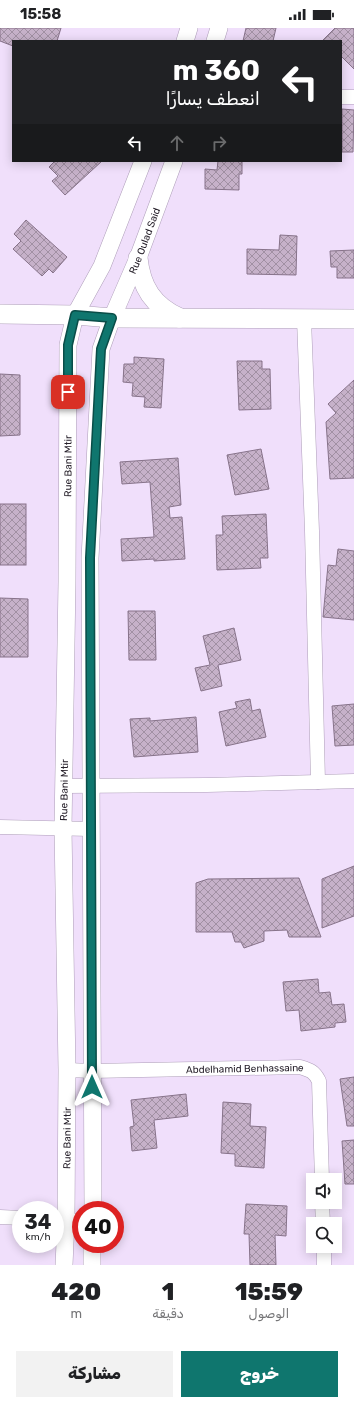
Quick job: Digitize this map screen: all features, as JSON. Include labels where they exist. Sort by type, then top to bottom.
[{"type":"main road","points":[[138,258],[140,271],[150,295],[158,305],[168,313],[180,318]]},
{"type":"main road","points":[[0,314],[75,315],[112,318],[354,319]]},
{"type":"street","points":[[185,40],[189,28]]},
{"type":"street","points":[[215,40],[219,28]]},
{"type":"street","points":[[342,98],[354,98]]},
{"type":"street","points":[[75,315],[102,266],[143,162]]},
{"type":"street","name":"Rue Oulad Said","points":[[112,318],[138,258],[174,162]]},
{"type":"street","name":"Rue Bani Mtir","points":[[64,1265],[67,1221],[67,1070],[63,828],[67,582],[68,345],[75,315]]},
{"type":"street","points":[[93,1201],[90,558],[101,349],[112,318]]},
{"type":"street","points":[[304,318],[312,531],[318,782]]},
{"type":"street","points":[[64,786],[354,781]]},
{"type":"street","points":[[0,827],[91,829]]},
{"type":"street","name":"Abdelhamid Benhassaine","points":[[67,1070],[92,1071],[300,1067],[311,1070],[315,1073],[319,1081],[322,1173]]},
{"type":"street","points":[[0,1217],[12,1218]]},
{"type":"street","points":[[92,1253],[92,1265]]},
{"type":"street","points":[[324,1253],[324,1265]]},
{"type":"building","points":[[0,28],[61,28],[57,40],[12,40],[12,46],[0,41]]},
{"type":"building","points":[[246,28],[276,28],[273,40],[243,40]]},
{"type":"building","points":[[335,28],[354,28],[354,69],[342,57],[342,40],[323,40]]},
{"type":"building","points":[[342,109],[354,110],[353,152],[342,152]]},
{"type":"building","points":[[54,162],[101,162],[65,195],[52,181],[58,176],[49,167]]},
{"type":"building","points":[[218,162],[242,162],[242,174],[239,174],[239,190],[205,189],[205,169],[217,170]]},
{"type":"building","points":[[26,220],[67,257],[53,273],[49,269],[42,276],[13,249],[21,241],[14,234]]},
{"type":"building","points":[[280,235],[297,236],[296,275],[247,274],[247,249],[279,250]]},
{"type":"building","points":[[354,250],[354,278],[337,278],[337,267],[331,267],[330,251]]},
{"type":"building","points":[[134,357],[164,359],[161,408],[144,407],[145,397],[132,396],[133,383],[123,382],[124,364],[134,364]]},
{"type":"building","points":[[237,361],[262,361],[262,369],[270,369],[271,409],[239,410]]},
{"type":"building","points":[[0,374],[20,375],[20,435],[0,436]]},
{"type":"building","points":[[354,380],[354,478],[330,479],[326,422],[336,413],[328,404]]},
{"type":"building","points":[[261,449],[269,489],[235,495],[227,455]]},
{"type":"building","points":[[178,458],[181,505],[169,507],[170,518],[182,517],[185,559],[122,561],[121,539],[154,537],[150,482],[122,484],[120,462]]},
{"type":"building","points":[[0,504],[26,504],[26,565],[0,565]]},
{"type":"building","points":[[266,514],[268,558],[260,558],[261,568],[217,570],[216,535],[223,535],[222,516]]},
{"type":"building","points":[[338,549],[354,551],[354,620],[323,617],[328,565],[336,566]]},
{"type":"building","points":[[0,598],[28,599],[28,657],[0,657]]},
{"type":"building","points":[[128,611],[155,611],[156,660],[129,660]]},
{"type":"building","points":[[234,628],[241,660],[218,665],[222,686],[201,691],[195,668],[210,665],[203,636]]},
{"type":"building","points":[[250,699],[252,711],[260,709],[266,737],[226,746],[219,712],[237,708],[235,702]]},
{"type":"building","points":[[354,704],[354,745],[335,746],[332,706]]},
{"type":"building","points":[[196,717],[198,752],[134,757],[130,719],[150,718],[150,721]]},
{"type":"building","points":[[354,866],[354,916],[322,928],[322,879]]},
{"type":"building","points":[[299,878],[321,937],[289,937],[287,930],[264,931],[264,941],[244,948],[241,942],[235,942],[232,932],[196,932],[196,883],[208,879]]},
{"type":"building","points":[[318,979],[319,993],[330,992],[332,1005],[344,1004],[346,1022],[335,1023],[335,1027],[301,1031],[299,1010],[286,1011],[283,982]]},
{"type":"building","points":[[354,1077],[354,1126],[347,1126],[340,1079]]},
{"type":"building","points":[[186,1094],[188,1116],[154,1120],[157,1148],[132,1151],[130,1127],[134,1126],[131,1100]]},
{"type":"building","points":[[223,1102],[251,1104],[250,1126],[266,1127],[264,1168],[235,1166],[235,1154],[221,1153]]},
{"type":"building","points":[[354,1140],[354,1184],[345,1184],[342,1141]]},
{"type":"building","points":[[246,1204],[287,1206],[286,1236],[275,1235],[276,1265],[250,1265],[249,1234],[244,1234]]},
{"type":"route","points":[[68,392],[68,345],[75,315],[112,318],[101,349],[90,558],[92,1087]]}]
